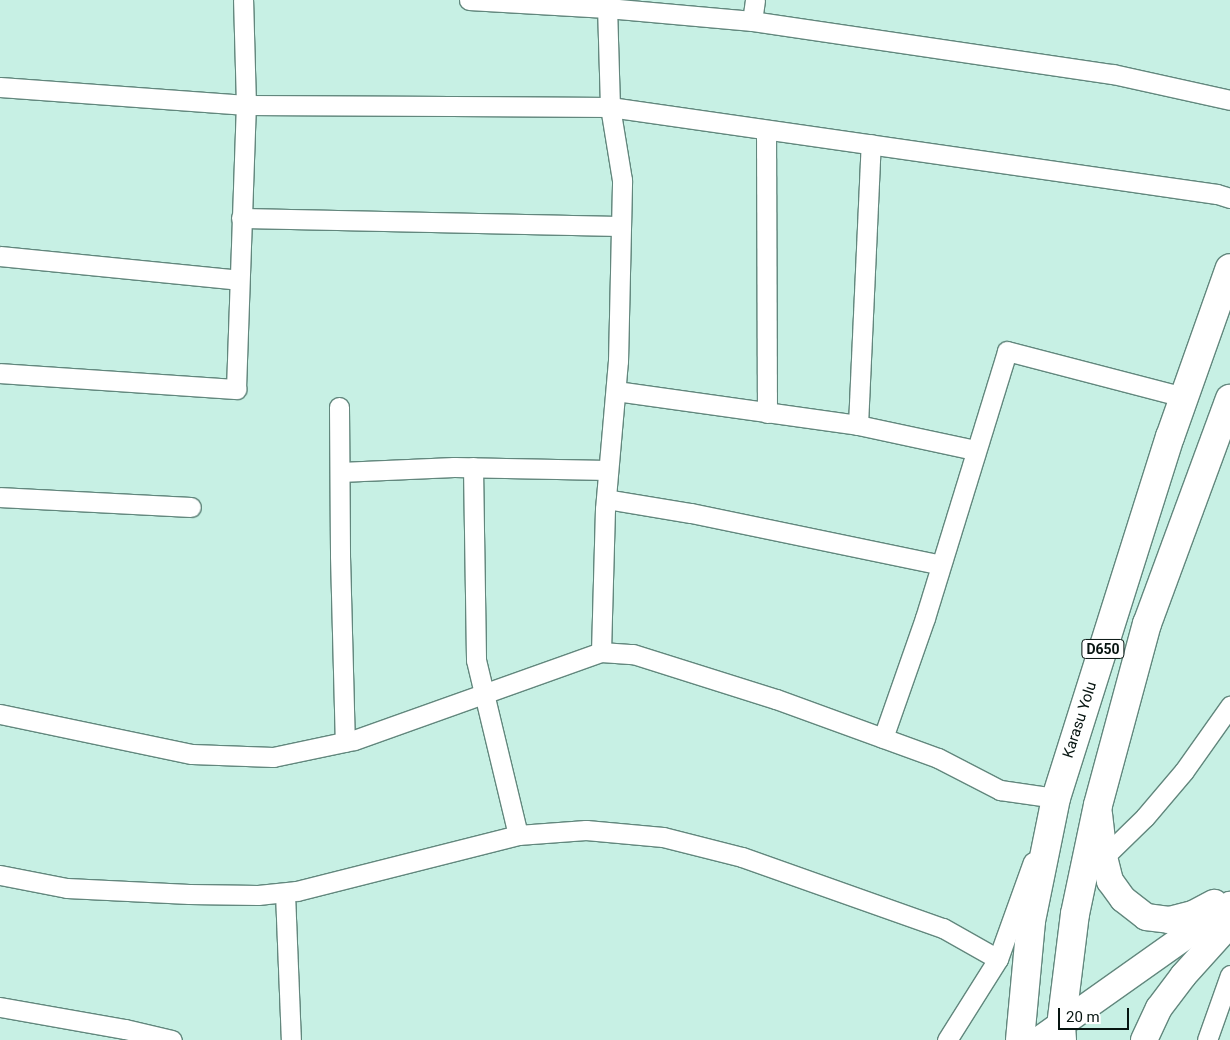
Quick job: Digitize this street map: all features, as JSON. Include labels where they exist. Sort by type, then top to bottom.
[{"type":"highway","name":"Karasu Yolu","points":[[1020,1040],[1031,921],[1056,798],[1184,397],[1230,268]]},
{"type":"highway","name":"D650","points":[[1054,1035],[1075,914],[1098,805],[1147,624],[1230,400]]},
{"type":"main road","points":[[1098,805],[1104,857],[1110,881],[1123,899],[1146,917],[1169,920],[1193,914],[1230,895]]},
{"type":"main road","points":[[1054,1035],[1230,905]]},
{"type":"main road","points":[[1144,1040],[1158,1008],[1183,976],[1230,924]]},
{"type":"street","points":[[0,373],[236,389],[246,105],[243,0]]},
{"type":"street","points":[[469,0],[607,8],[752,21],[1113,74],[1230,100]]},
{"type":"street","points":[[752,21],[755,0]]},
{"type":"street","points":[[601,652],[606,499],[616,391],[622,180],[610,107],[607,8]]},
{"type":"street","points":[[0,87],[246,105],[610,107],[1217,194],[1230,198]]},
{"type":"street","points":[[766,130],[767,413]]},
{"type":"street","points":[[858,425],[872,144]]},
{"type":"street","points":[[241,218],[621,226]]},
{"type":"street","points":[[0,256],[239,280]]},
{"type":"street","points":[[883,738],[941,565],[1007,351],[1184,397]]},
{"type":"street","points":[[616,391],[858,425],[975,450]]},
{"type":"street","points":[[339,407],[340,556],[345,742]]},
{"type":"street","points":[[340,472],[473,467],[608,470]]},
{"type":"street","points":[[473,467],[476,660],[518,835]]},
{"type":"street","points":[[0,497],[191,507]]},
{"type":"street","points":[[606,499],[691,514],[941,565]]},
{"type":"street","points":[[0,714],[192,754],[273,757],[345,742],[601,652],[633,654],[776,699],[938,758],[1000,790],[1056,798],[998,959],[947,1040]]},
{"type":"street","points":[[1104,857],[1145,817],[1230,706]]},
{"type":"street","points":[[0,874],[67,888],[189,894],[258,895],[285,893],[518,835],[586,830],[653,836],[742,857],[943,928],[998,959]]},
{"type":"street","points":[[285,893],[291,1040]]},
{"type":"street","points":[[1207,1040],[1230,975]]},
{"type":"street","points":[[0,1007],[125,1029],[172,1040]]}]
